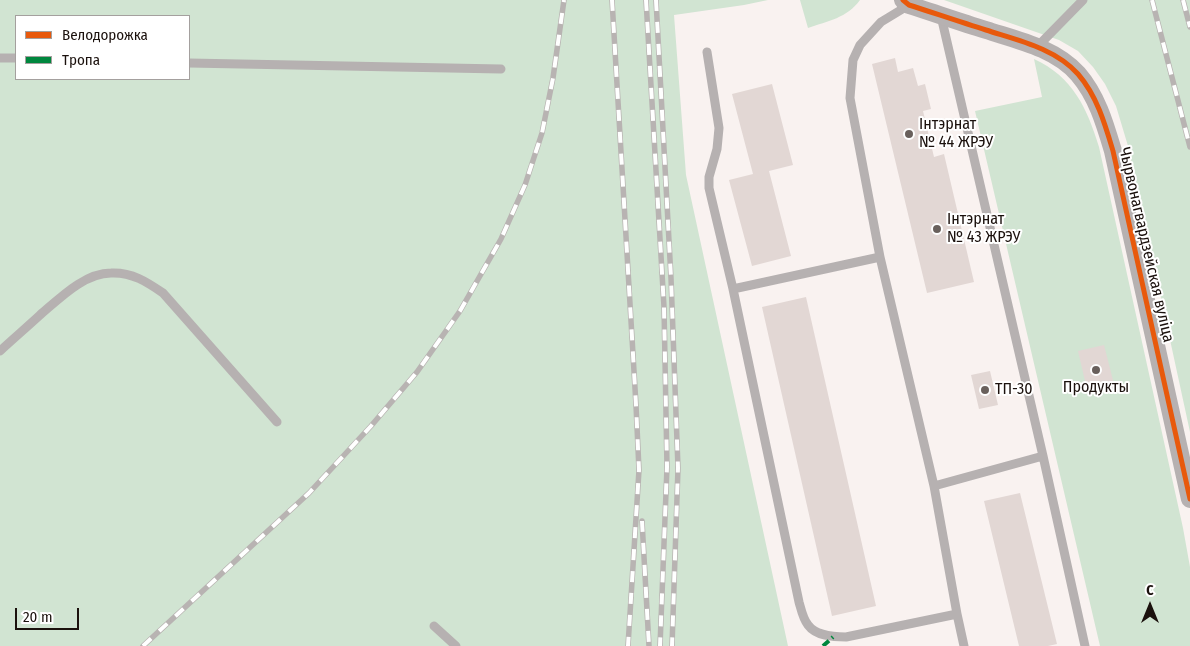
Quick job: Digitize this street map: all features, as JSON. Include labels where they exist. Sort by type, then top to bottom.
[{"type":"street","name":"Чырвонагвардзейская вуліца","points":[[906,2],[941,16],[1037,47],[1063,61],[1077,74],[1089,90],[1098,106],[1113,151],[1190,499]]},
{"type":"lane","points":[[1037,47],[1083,0]]},
{"type":"lane","points":[[906,2],[881,22],[860,45],[853,60],[850,98],[880,257],[934,486],[964,646]]},
{"type":"lane","points":[[941,16],[1085,646]]},
{"type":"lane","points":[[707,52],[720,128],[718,144],[709,177],[709,188],[734,289],[803,615],[808,626],[821,634],[833,638],[957,614]]},
{"type":"lane","points":[[0,58],[15,58]]},
{"type":"lane","points":[[190,63],[500,69]]},
{"type":"lane","points":[[734,289],[880,257]]},
{"type":"lane","points":[[0,351],[70,290],[89,278],[110,272],[129,274],[148,282],[163,294],[277,422]]},
{"type":"lane","points":[[934,486],[1043,456]]},
{"type":"lane","points":[[434,626],[456,646]]},
{"type":"green space","points":[[0,0],[768,0],[674,15],[686,175],[788,646],[0,646]]},
{"type":"green space","points":[[800,0],[860,0],[843,15],[808,28]]},
{"type":"green space","points":[[944,0],[1190,0],[1190,432],[1128,146],[1116,106],[1105,84],[1078,51],[1059,40]]},
{"type":"green space","points":[[1034,59],[1047,66],[1069,84],[1089,119],[1099,147],[1183,528],[1190,567],[1190,646],[1100,646],[975,111],[1042,97]]},
{"type":"building","name":"Інтэрнат № 43 ЖРЭУ","points":[[895,58],[898,72],[913,68],[918,86],[925,84],[931,109],[923,111],[934,157],[944,154],[974,282],[927,293],[872,64]]},
{"type":"building","points":[[772,84],[793,165],[769,171],[791,256],[752,266],[729,180],[753,174],[732,94]]},
{"type":"building","points":[[806,297],[876,606],[832,616],[762,307]]},
{"type":"building","name":"Продукты","points":[[1104,345],[1115,388],[1088,394],[1078,351]]},
{"type":"building","name":"ТП-30","points":[[990,371],[998,405],[979,409],[971,375]]},
{"type":"building","points":[[1020,493],[1057,644],[1048,646],[1019,646],[984,501]]},
{"type":"railway","points":[[143,646],[309,493],[371,426],[417,372],[460,311],[501,239],[525,185],[542,133],[553,78],[564,0]]},
{"type":"railway","points":[[612,0],[639,470],[628,646]]},
{"type":"railway","points":[[646,0],[664,307],[667,467],[660,646]]},
{"type":"railway","points":[[656,0],[671,278],[678,468],[672,646]]},
{"type":"railway","points":[[1152,0],[1190,147]]},
{"type":"railway","points":[[1183,0],[1190,27]]},
{"type":"railway","points":[[642,521],[649,646]]},
{"type":"marked path","points":[[823,646],[833,637]]},
{"type":"cycle path","points":[[903,0],[909,5],[1023,41],[1047,51],[1069,65],[1085,83],[1095,101],[1113,151],[1190,499]]},
{"type":"place","name":"Інтэрнат № 44 ЖРЭУ","points":[[909,134]]},
{"type":"place","name":"Інтэрнат № 43 ЖРЭУ","points":[[937,229]]},
{"type":"place","name":"Продукты","points":[[1096,370]]},
{"type":"place","name":"ТП-30","points":[[985,390]]}]
